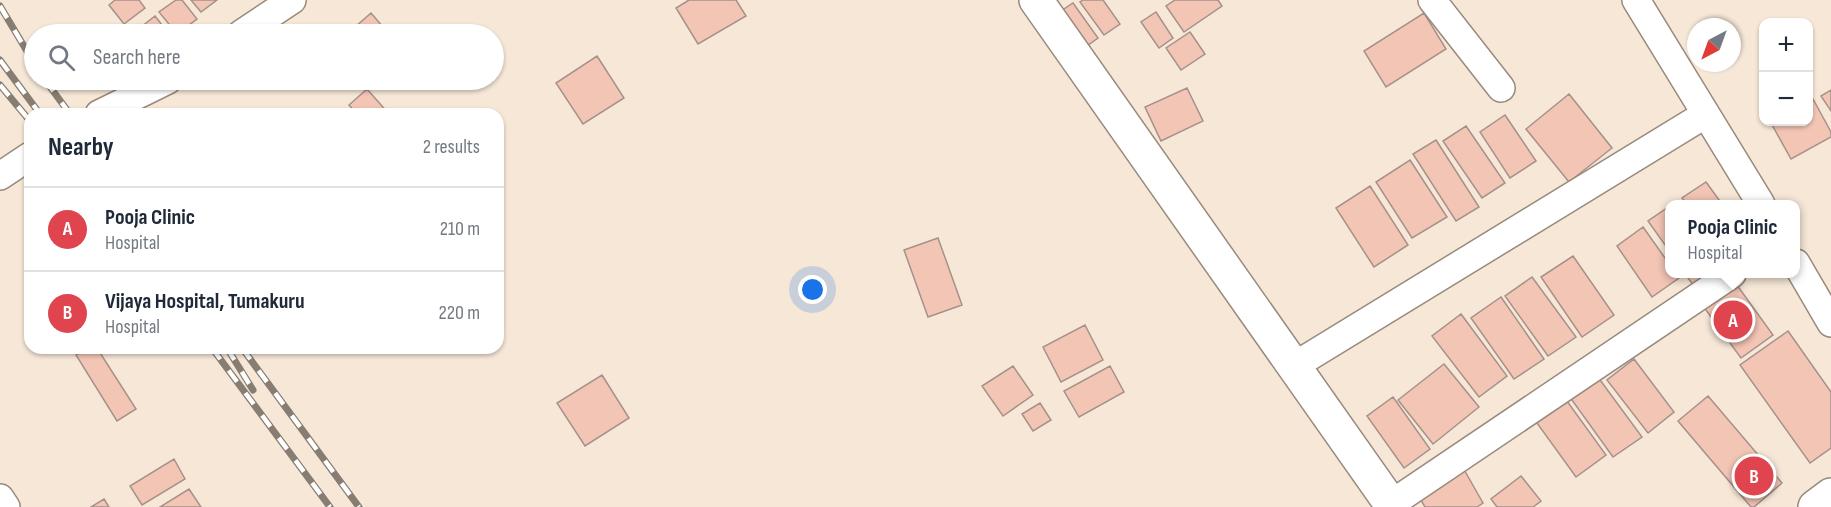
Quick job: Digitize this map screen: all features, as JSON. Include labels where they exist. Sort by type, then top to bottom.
[{"type":"street","points":[[256,24],[292,0]]},
{"type":"street","points":[[1036,0],[1392,505],[1725,278]]},
{"type":"street","points":[[1432,0],[1501,88]]},
{"type":"street","points":[[1636,0],[1759,200]]},
{"type":"street","points":[[111,108],[148,90]]},
{"type":"street","points":[[1294,366],[1706,114]]},
{"type":"street","points":[[0,176],[24,160]]},
{"type":"street","points":[[1800,270],[1831,323]]},
{"type":"street","points":[[1815,507],[1831,495]]},
{"type":"street","points":[[0,498],[6,507]]},
{"type":"building","points":[[115,0],[139,0],[145,8],[124,24],[109,5]]},
{"type":"building","points":[[176,0],[182,0],[197,19],[190,24],[169,24],[159,12]]},
{"type":"building","points":[[191,0],[217,0],[201,12]]},
{"type":"building","points":[[689,0],[736,0],[746,16],[698,44],[676,8]]},
{"type":"building","points":[[1103,0],[1120,24],[1104,35],[1080,2]]},
{"type":"building","points":[[1175,0],[1218,0],[1222,6],[1184,32],[1166,6]]},
{"type":"building","points":[[1073,3],[1098,38],[1081,50],[1055,15]]},
{"type":"building","points":[[1156,12],[1173,38],[1159,48],[1141,22]]},
{"type":"building","points":[[371,13],[380,24],[358,24]]},
{"type":"building","points":[[1424,13],[1446,49],[1386,87],[1364,51]]},
{"type":"building","points":[[155,16],[161,24],[145,24]]},
{"type":"building","points":[[1190,32],[1205,54],[1181,70],[1166,48]]},
{"type":"building","points":[[597,56],[624,98],[583,124],[556,83]]},
{"type":"building","points":[[1187,88],[1203,121],[1161,141],[1145,107]]},
{"type":"building","points":[[368,90],[384,108],[352,108],[349,105]]},
{"type":"building","points":[[1831,90],[1831,111],[1821,96]]},
{"type":"building","points":[[1569,94],[1612,148],[1569,182],[1526,129]]},
{"type":"building","points":[[1813,99],[1831,132],[1831,137],[1791,159],[1773,126],[1813,126]]},
{"type":"building","points":[[1505,115],[1536,161],[1510,178],[1480,132]]},
{"type":"building","points":[[1466,126],[1505,183],[1482,198],[1443,141]]},
{"type":"building","points":[[1436,140],[1479,207],[1456,221],[1413,154]]},
{"type":"building","points":[[1410,160],[1447,217],[1412,238],[1376,182]]},
{"type":"building","points":[[1706,182],[1719,200],[1684,200],[1682,198]]},
{"type":"building","points":[[1370,186],[1408,245],[1374,267],[1336,208]]},
{"type":"building","points":[[1665,209],[1665,245],[1648,221]]},
{"type":"building","points":[[1643,227],[1665,258],[1665,278],[1679,278],[1652,297],[1617,246]]},
{"type":"building","points":[[938,238],[962,305],[928,317],[904,250]]},
{"type":"building","points":[[1573,256],[1614,315],[1582,337],[1541,277]]},
{"type":"building","points":[[1532,277],[1576,337],[1548,356],[1505,296]]},
{"type":"building","points":[[1688,278],[1705,278],[1694,286]]},
{"type":"building","points":[[1723,278],[1732,278],[1773,335],[1741,358],[1695,295]]},
{"type":"building","points":[[1501,297],[1544,359],[1514,379],[1471,318]]},
{"type":"building","points":[[1461,314],[1507,376],[1479,397],[1432,336]]},
{"type":"building","points":[[1085,325],[1103,360],[1061,382],[1043,347]]},
{"type":"building","points":[[1788,331],[1831,392],[1831,448],[1810,463],[1740,365]]},
{"type":"building","points":[[101,354],[136,409],[117,421],[76,355]]},
{"type":"building","points":[[1634,359],[1674,412],[1648,433],[1607,380]]},
{"type":"building","points":[[1444,364],[1479,407],[1433,444],[1398,400]]},
{"type":"building","points":[[1013,366],[1033,395],[1003,416],[982,386]]},
{"type":"building","points":[[1110,366],[1124,392],[1079,417],[1064,391]]},
{"type":"building","points":[[1592,369],[1642,437],[1613,457],[1564,389]]},
{"type":"building","points":[[602,375],[629,418],[585,446],[557,403]]},
{"type":"building","points":[[1559,390],[1606,455],[1576,477],[1529,412]]},
{"type":"building","points":[[1708,396],[1782,483],[1754,507],[1751,507],[1678,421]]},
{"type":"building","points":[[1393,397],[1430,449],[1404,468],[1367,416]]},
{"type":"building","points":[[1040,403],[1051,420],[1033,431],[1022,414]]},
{"type":"building","points":[[174,459],[185,479],[142,505],[130,486]]},
{"type":"building","points":[[1462,466],[1483,503],[1477,507],[1425,507],[1416,492]]},
{"type":"building","points":[[1521,476],[1541,501],[1533,507],[1497,507],[1491,499]]},
{"type":"building","points":[[189,489],[201,507],[160,507]]},
{"type":"building","points":[[104,499],[109,507],[91,507]]},
{"type":"railway","points":[[0,6],[24,46]]},
{"type":"railway","points":[[0,60],[36,108]]},
{"type":"railway","points":[[0,85],[24,114]]},
{"type":"railway","points":[[52,90],[66,108]]},
{"type":"railway","points":[[216,354],[330,507]]},
{"type":"railway","points":[[231,354],[253,390]]},
{"type":"railway","points":[[246,354],[359,507]]},
{"type":"place","name":"Pooja Clinic","points":[[1733,320]]},
{"type":"place","name":"Vijaya Hospital, Tumakuru","points":[[1754,476]]}]
